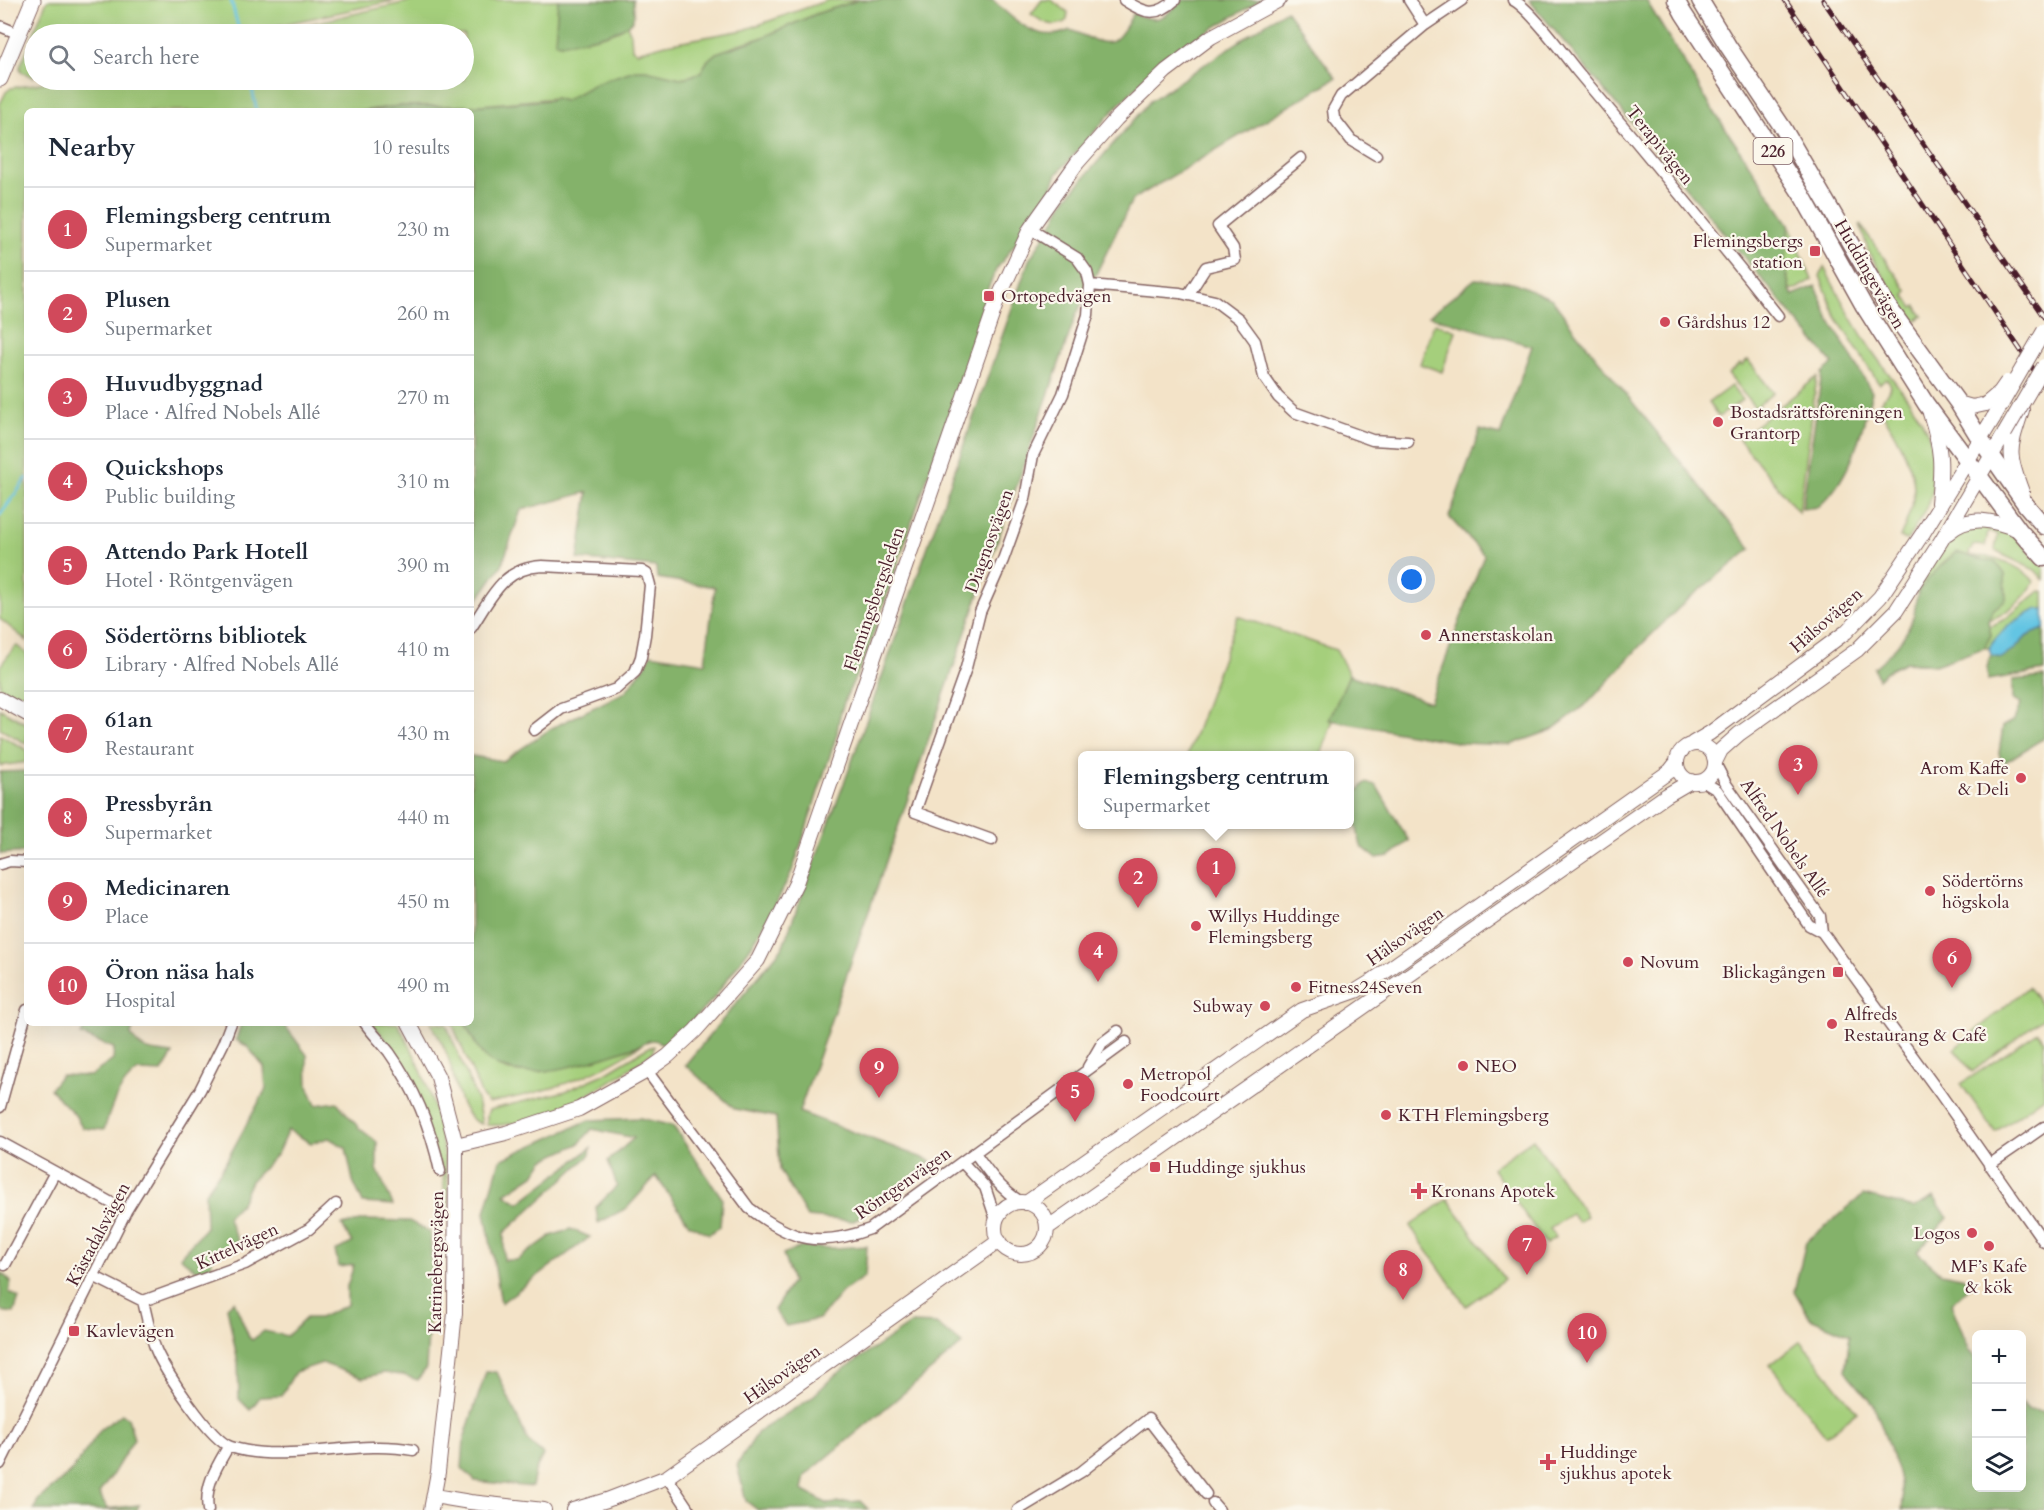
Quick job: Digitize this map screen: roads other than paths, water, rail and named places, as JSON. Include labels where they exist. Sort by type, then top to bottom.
[{"type":"main road","points":[[0,79],[33,0]]},
{"type":"main road","name":"Huddingevägen","points":[[1676,0],[1802,195],[1864,306],[1926,404],[2019,530],[2044,558]]},
{"type":"main road","name":"Huddingevägen","points":[[1700,0],[1783,128],[1884,301],[1958,403],[2026,505],[2044,526]]},
{"type":"street","points":[[1124,0],[1138,9],[1152,12],[1166,8],[1175,0]]},
{"type":"street","name":"Flemingsbergsleden","points":[[456,1145],[507,1133],[579,1109],[647,1071],[695,1031],[758,960],[796,883],[997,301],[1030,229],[1077,164],[1116,119],[1166,71],[1211,38],[1279,0]]},
{"type":"street","points":[[1408,0],[1425,25]]},
{"type":"street","points":[[1376,155],[1351,140],[1334,118],[1335,105],[1341,96],[1425,25],[1462,0]]},
{"type":"street","name":"Terapivägen","points":[[1514,0],[1520,3],[1599,97],[1778,316]]},
{"type":"street","points":[[0,26],[19,34]]},
{"type":"street","points":[[1188,295],[1206,267],[1235,260],[1233,248],[1218,226],[1301,158]]},
{"type":"street","points":[[1030,229],[1077,258],[1087,272],[1090,285],[1188,295],[1215,301],[1239,319],[1255,341],[1264,377],[1278,397],[1294,412],[1372,440],[1408,442]]},
{"type":"street","name":"Diagnosvägen","points":[[992,840],[915,812],[966,668],[980,612],[1003,560],[1025,499],[1033,455],[1063,394],[1085,327],[1090,302],[1090,285]]},
{"type":"street","points":[[1958,403],[1972,407],[1986,404],[2000,392],[2044,325]]},
{"type":"street","name":"Hälsovägen","points":[[1693,743],[1710,733],[1846,632],[1880,597],[1967,461],[2044,331]]},
{"type":"street","points":[[1716,763],[1708,747],[1693,743],[1678,754],[1677,762],[1680,773],[1697,781],[1710,776],[1716,763],[1721,750],[1739,734],[1857,650],[1896,611],[1992,455],[2008,437],[2044,366]]},
{"type":"street","points":[[1926,404],[1939,441],[1941,459],[1938,508]]},
{"type":"street","points":[[2008,437],[2012,464],[2026,505]]},
{"type":"street","points":[[1941,541],[1953,529],[1971,521],[1991,521],[2019,530]]},
{"type":"street","points":[[474,624],[506,578],[527,567],[642,571],[649,577],[642,651],[635,672],[616,688],[561,709],[534,730]]},
{"type":"street","points":[[0,699],[24,712]]},
{"type":"street","name":"Hälsovägen","points":[[1024,1203],[1302,1010],[1356,991],[1369,983],[1663,776],[1677,762]]},
{"type":"street","name":"Alfred Nobels Allé","points":[[1716,763],[1726,784],[1820,916],[1822,932]]},
{"type":"street","name":"Hälsovägen","points":[[1047,1228],[1667,795],[1697,781]]},
{"type":"street","name":"Alfred Nobels Allé","points":[[1697,781],[1717,790],[1809,924],[1822,932],[1941,1095],[2044,1242]]},
{"type":"street","points":[[0,864],[10,861],[24,862]]},
{"type":"street","points":[[0,1107],[24,1021]]},
{"type":"street","name":"Kästadalsvägen","points":[[0,1464],[126,1210],[200,1090],[230,1026]]},
{"type":"street","points":[[367,1026],[388,1052],[412,1091],[429,1128],[440,1171]]},
{"type":"street","name":"Katrinebergsvägen","points":[[411,1026],[438,1077],[456,1145],[455,1313],[431,1510]]},
{"type":"street","name":"Röntgenvägen","points":[[1085,1073],[1102,1043],[1118,1031]]},
{"type":"street","name":"Röntgenvägen","points":[[647,1071],[749,1209],[771,1225],[795,1236],[818,1239],[846,1238],[870,1229],[1126,1042]]},
{"type":"street","points":[[1989,1165],[2044,1127]]},
{"type":"street","points":[[0,1142],[126,1210]]},
{"type":"street","points":[[962,1162],[985,1187],[996,1220],[996,1235],[999,1241],[1004,1247],[1017,1253],[1031,1252],[1042,1242],[1047,1228],[1043,1215],[1038,1209],[1006,1192],[994,1181],[975,1153]]},
{"type":"street","points":[[5,1265],[55,1172]]},
{"type":"street","points":[[996,1220],[1006,1207],[1024,1203]]},
{"type":"street","name":"Kittelvägen","points":[[143,1301],[245,1264],[309,1229],[336,1204]]},
{"type":"street","name":"Hälsovägen","points":[[573,1510],[607,1500],[667,1477],[999,1241]]},
{"type":"street","points":[[93,1276],[143,1301],[156,1350],[169,1375],[193,1409],[228,1447],[261,1453],[392,1446],[413,1450]]},
{"type":"street","points":[[1018,1510],[1081,1472],[1148,1419],[1213,1502]]},
{"type":"street","points":[[208,1510],[208,1490],[228,1447]]},
{"type":"street","points":[[667,1477],[689,1510]]},
{"type":"street","points":[[434,1496],[544,1510]]},
{"type":"water","points":[[2038,609],[2044,609],[2044,629],[2027,636],[2013,651],[2001,658],[1991,655],[1989,648],[2004,630]]},
{"type":"waterway","points":[[231,0],[237,24]]},
{"type":"waterway","points":[[252,90],[256,108]]},
{"type":"waterway","points":[[0,515],[24,482]]},
{"type":"railway","points":[[1785,0],[2044,385]]},
{"type":"railway","points":[[1823,0],[2044,317]]},
{"type":"place","name":"Flemingsbergs station","points":[[1815,251]]},
{"type":"place","name":"Ortopedvägen","points":[[989,296]]},
{"type":"place","name":"Gårdshus 12","points":[[1665,322]]},
{"type":"place","name":"Bostadsrättsföreningen Grantorp","points":[[1718,422]]},
{"type":"place","name":"Annerstaskolan","points":[[1426,635]]},
{"type":"place","name":"Arom Kaffe & Deli","points":[[2021,778]]},
{"type":"place","name":"Huvudbyggnad","points":[[1798,795]]},
{"type":"place","name":"Södertörns högskola","points":[[1930,891]]},
{"type":"place","name":"Flemingsberg centrum","points":[[1216,898]]},
{"type":"place","name":"Plusen","points":[[1138,908]]},
{"type":"place","name":"Willys Huddinge Flemingsberg","points":[[1196,926]]},
{"type":"place","name":"Novum","points":[[1628,962]]},
{"type":"place","name":"Blickagången","points":[[1838,972]]},
{"type":"place","name":"Quickshops","points":[[1098,982]]},
{"type":"place","name":"Fitness24Seven","points":[[1296,987]]},
{"type":"place","name":"Södertörns bibliotek","points":[[1952,988]]},
{"type":"place","name":"Subway","points":[[1265,1006]]},
{"type":"place","name":"Alfreds Restaurang & Café","points":[[1832,1024]]},
{"type":"place","name":"NEO","points":[[1463,1066]]},
{"type":"place","name":"Metropol Foodcourt","points":[[1128,1084]]},
{"type":"place","name":"Medicinaren","points":[[879,1098]]},
{"type":"place","name":"KTH Flemingsberg","points":[[1386,1115]]},
{"type":"place","name":"Attendo Park Hotell","points":[[1075,1122]]},
{"type":"place","name":"Huddinge sjukhus","points":[[1155,1167]]},
{"type":"place","name":"Kronans Apotek","points":[[1419,1191]]},
{"type":"place","name":"Logos","points":[[1972,1233]]},
{"type":"place","name":"MF’s Kafe & kök","points":[[1989,1246]]},
{"type":"place","name":"61an","points":[[1527,1275]]},
{"type":"place","name":"Pressbyrån","points":[[1403,1300]]},
{"type":"place","name":"Kavlevägen","points":[[74,1331]]},
{"type":"place","name":"Öron näsa hals","points":[[1587,1363]]},
{"type":"place","name":"Huddinge sjukhus apotek","points":[[1548,1462]]}]
